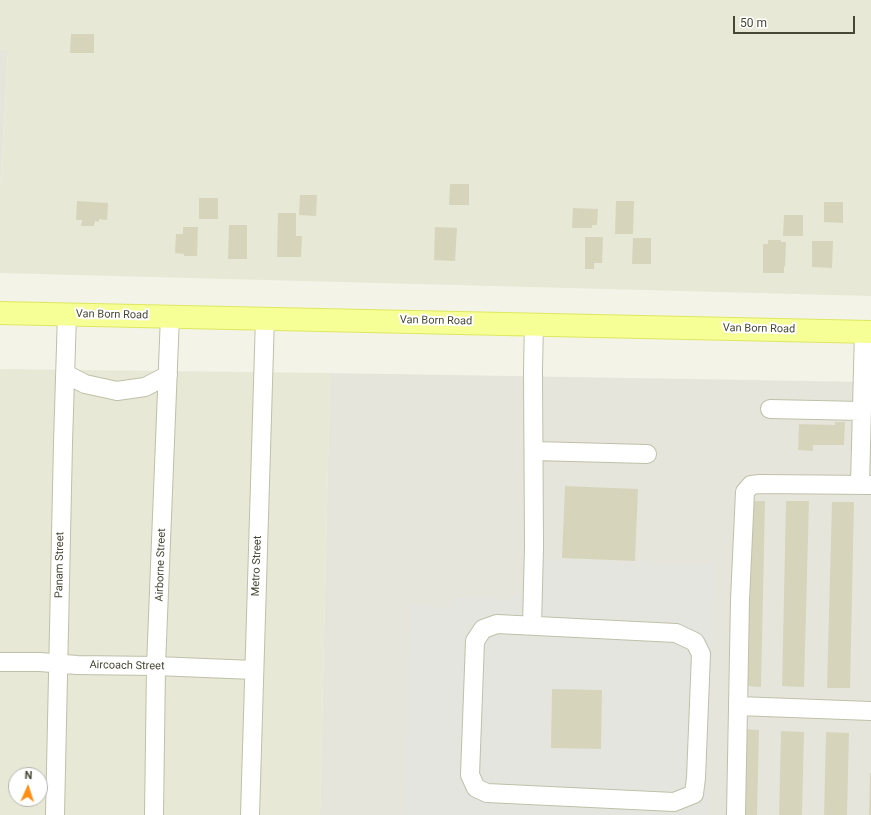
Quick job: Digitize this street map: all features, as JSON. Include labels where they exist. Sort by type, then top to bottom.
[{"type":"main road","name":"Van Born Road","points":[[0,313],[868,331]]},
{"type":"street","name":"Panam Street","points":[[54,815],[67,314]]},
{"type":"street","name":"Airborne Street","points":[[154,815],[156,666],[170,316]]},
{"type":"street","name":"Metro Street","points":[[250,815],[265,318]]},
{"type":"street","points":[[532,625],[534,547],[534,323]]},
{"type":"street","points":[[736,815],[740,600],[745,492],[751,485],[760,484],[866,485],[862,411],[868,331]]},
{"type":"street","points":[[66,374],[85,384],[117,391],[145,387],[168,375]]},
{"type":"street","points":[[770,410],[862,411]]},
{"type":"street","points":[[534,451],[647,454]]},
{"type":"street","points":[[497,624],[532,625],[676,632],[695,642],[701,654],[694,794],[674,802],[487,793],[476,788],[470,775],[475,641],[483,629],[497,624]]},
{"type":"street","name":"Aircoach Street","points":[[0,662],[254,670]]},
{"type":"street","points":[[738,706],[871,711]]},
{"type":"shaded area","points":[[0,0],[871,0],[871,296],[0,273],[0,191],[8,52],[0,51]]},
{"type":"shaded area","points":[[0,51],[8,51],[0,191]]},
{"type":"shaded area","points":[[0,369],[330,373],[320,815],[0,815]]},
{"type":"shaded area","points":[[330,373],[871,382],[871,815],[320,815]]},
{"type":"shaded area","points":[[522,558],[715,564],[707,815],[404,815],[411,606],[449,608],[453,598],[508,599],[519,593],[522,583]]},
{"type":"building","points":[[71,34],[94,34],[94,53],[70,53]]},
{"type":"building","points":[[450,184],[469,184],[469,205],[449,205]]},
{"type":"building","points":[[300,195],[317,195],[316,216],[299,215]]},
{"type":"building","points":[[199,198],[218,198],[218,219],[199,219]]},
{"type":"building","points":[[77,201],[108,203],[107,220],[99,219],[99,222],[95,221],[94,226],[81,226],[82,220],[76,220]]},
{"type":"building","points":[[616,201],[634,201],[633,234],[615,234]]},
{"type":"building","points":[[824,202],[843,202],[843,223],[824,222]]},
{"type":"building","points":[[573,208],[598,209],[597,225],[592,225],[592,228],[572,228]]},
{"type":"building","points":[[278,213],[296,213],[296,236],[302,236],[301,257],[277,257]]},
{"type":"building","points":[[784,215],[803,215],[803,236],[783,236]]},
{"type":"building","points":[[229,225],[247,225],[247,259],[228,259]]},
{"type":"building","points":[[183,227],[198,227],[197,256],[184,256],[184,254],[175,253],[176,234],[183,234]]},
{"type":"building","points":[[435,227],[457,228],[455,261],[434,260]]},
{"type":"building","points":[[585,237],[603,237],[602,263],[594,263],[594,269],[585,269]]},
{"type":"building","points":[[633,238],[651,238],[651,264],[632,264]]},
{"type":"building","points":[[768,240],[781,240],[781,242],[786,242],[784,273],[763,273],[763,244],[768,244]]},
{"type":"building","points":[[812,241],[833,241],[832,268],[812,267]]},
{"type":"building","points":[[835,422],[845,422],[844,445],[813,445],[813,451],[798,450],[799,424],[835,425]]},
{"type":"building","points":[[565,486],[638,489],[635,561],[562,558]]},
{"type":"building","points":[[750,501],[765,501],[761,687],[746,686]]},
{"type":"building","points":[[786,501],[809,501],[804,687],[782,686]]},
{"type":"building","points":[[832,502],[854,502],[850,688],[827,688]]},
{"type":"building","points":[[552,689],[602,690],[601,749],[551,748]]},
{"type":"building","points":[[744,729],[759,730],[757,815],[743,815]]},
{"type":"building","points":[[781,731],[804,732],[802,815],[779,815]]},
{"type":"building","points":[[826,732],[849,733],[847,815],[824,815]]},
{"type":"building","points":[[870,773],[871,815],[869,815]]}]
